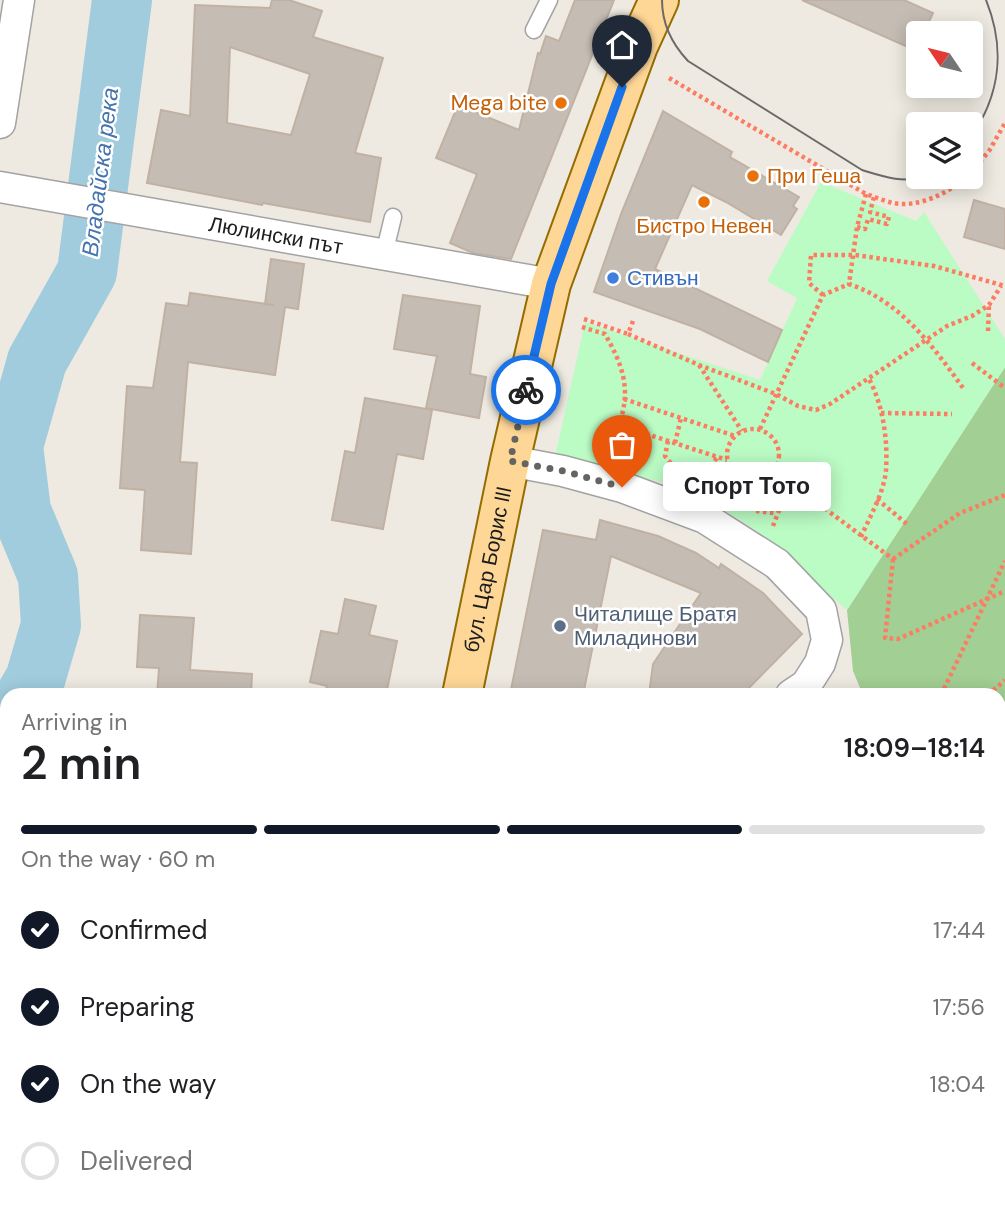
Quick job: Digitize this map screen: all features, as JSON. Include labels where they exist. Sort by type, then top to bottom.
[{"type":"main road","name":"бул. Цар Борис III","points":[[463,688],[510,461],[551,284],[634,56],[657,2]]},
{"type":"street","points":[[0,122],[8,26],[19,0]]},
{"type":"street","name":"Люлински път","points":[[10,188],[551,284]]},
{"type":"street","points":[[510,461],[563,471],[622,487],[705,517],[777,564],[821,610],[827,640],[820,663],[802,688]]},
{"type":"lane","points":[[534,30],[549,0]]},
{"type":"lane","points":[[384,254],[393,217]]},
{"type":"path","points":[[669,78],[866,194],[895,203],[911,203],[933,198],[950,189]]},
{"type":"path","points":[[983,158],[1005,123]]},
{"type":"path","points":[[849,284],[857,227],[866,194]]},
{"type":"path","points":[[857,227],[864,229],[868,219],[887,224],[889,217],[870,212],[874,197]]},
{"type":"path","points":[[584,319],[776,394],[798,406],[816,410],[869,379],[947,326],[972,316],[989,305],[1003,286],[934,266],[855,256],[811,255],[809,283],[822,295]]},
{"type":"path","points":[[760,429],[822,295],[849,284],[868,291],[899,313],[928,340],[963,388]]},
{"type":"path","points":[[988,331],[989,305]]},
{"type":"path","points":[[628,334],[633,321]]},
{"type":"path","points":[[582,327],[605,334],[620,360],[625,376],[619,425],[727,460]]},
{"type":"path","points":[[972,363],[1005,388]]},
{"type":"path","points":[[699,365],[743,431]]},
{"type":"path","points":[[861,537],[886,471],[884,430],[878,396],[869,379]]},
{"type":"path","points":[[624,400],[735,436]]},
{"type":"path","points":[[881,413],[952,414]]},
{"type":"path","points":[[676,443],[681,418]]},
{"type":"path","points":[[760,429],[768,432],[779,446],[779,464],[760,481],[743,479],[735,475],[727,460],[730,443],[743,431],[760,429]]},
{"type":"path","points":[[668,441],[665,456],[683,480]]},
{"type":"path","points":[[687,489],[718,457]]},
{"type":"path","points":[[774,471],[893,559]]},
{"type":"path","points":[[753,510],[774,513],[781,508],[795,487]]},
{"type":"path","points":[[893,559],[960,513],[1005,495]]},
{"type":"path","points":[[877,499],[907,524]]},
{"type":"path","points":[[730,503],[742,507]]},
{"type":"path","points":[[893,559],[886,638],[898,639],[1005,591]]},
{"type":"path","points":[[944,688],[1005,561]]},
{"type":"green space","points":[[821,182],[916,221],[924,212],[1005,339],[1005,367],[847,610],[757,531],[688,487],[554,461],[585,322],[760,380],[797,298],[767,281]]},
{"type":"green space","points":[[1005,367],[1005,688],[860,688],[853,671],[847,610]]},
{"type":"building","points":[[272,0],[289,0],[322,11],[313,37],[383,58],[355,153],[381,158],[370,222],[147,183],[161,110],[190,116],[195,5],[270,8]],"holes":[[[230,47],[310,74],[291,135],[227,123]]]},
{"type":"building","points":[[575,0],[614,0],[511,259],[473,253],[450,243],[477,174],[436,158],[458,105],[519,130],[538,53],[540,54],[546,36],[559,41]]},
{"type":"building","points":[[802,0],[904,0],[933,13],[929,21],[906,21],[906,46]]},
{"type":"building","points":[[663,111],[732,152],[730,157],[799,197],[793,206],[797,209],[781,235],[692,185],[655,269],[782,330],[768,362],[700,329],[594,292],[621,214]]},
{"type":"building","points":[[974,200],[1005,209],[1005,249],[964,237]]},
{"type":"building","points":[[271,259],[304,264],[298,309],[285,307],[275,375],[188,362],[180,462],[197,463],[191,554],[141,550],[145,490],[120,488],[127,386],[153,388],[166,303],[188,306],[190,293],[265,304]]},
{"type":"building","points":[[403,295],[480,306],[470,374],[486,377],[479,418],[426,408],[437,356],[394,349]]},
{"type":"building","points":[[365,398],[432,410],[423,459],[397,454],[383,529],[332,520],[345,451],[355,453]]},
{"type":"building","points":[[600,520],[658,536],[696,553],[719,568],[721,564],[763,593],[802,634],[749,688],[650,688],[653,664],[701,593],[611,556],[584,688],[511,688],[543,530],[596,540]]},
{"type":"building","points":[[345,599],[376,606],[369,635],[397,641],[387,688],[326,688],[327,686],[310,682],[321,631],[338,634]]},
{"type":"building","points":[[140,615],[194,618],[190,670],[252,674],[251,688],[158,688],[159,668],[137,667]]},
{"type":"waterway","name":"Владайска река","points":[[30,688],[51,625],[48,576],[21,511],[13,446],[37,361],[87,272],[122,0]]},
{"type":"tram line","points":[[662,0],[669,33],[688,61],[862,170],[906,179]]},
{"type":"tram line","points":[[983,117],[994,87],[998,53],[986,0]]},
{"type":"way so far","points":[[526,390],[510,461],[563,471],[622,487]]},
{"type":"place","name":"Mega bite","points":[[561,103]]},
{"type":"place","name":"При Геша","points":[[753,176]]},
{"type":"place","name":"Бистро Невен","points":[[704,202]]},
{"type":"place","name":"Стивън","points":[[613,278]]},
{"type":"place","name":"Спорт Тото","points":[[622,487]]},
{"type":"place","name":"Читалище Братя Миладинови","points":[[560,626]]},
{"type":"route","points":[[526,390],[551,284],[622,87]]}]
